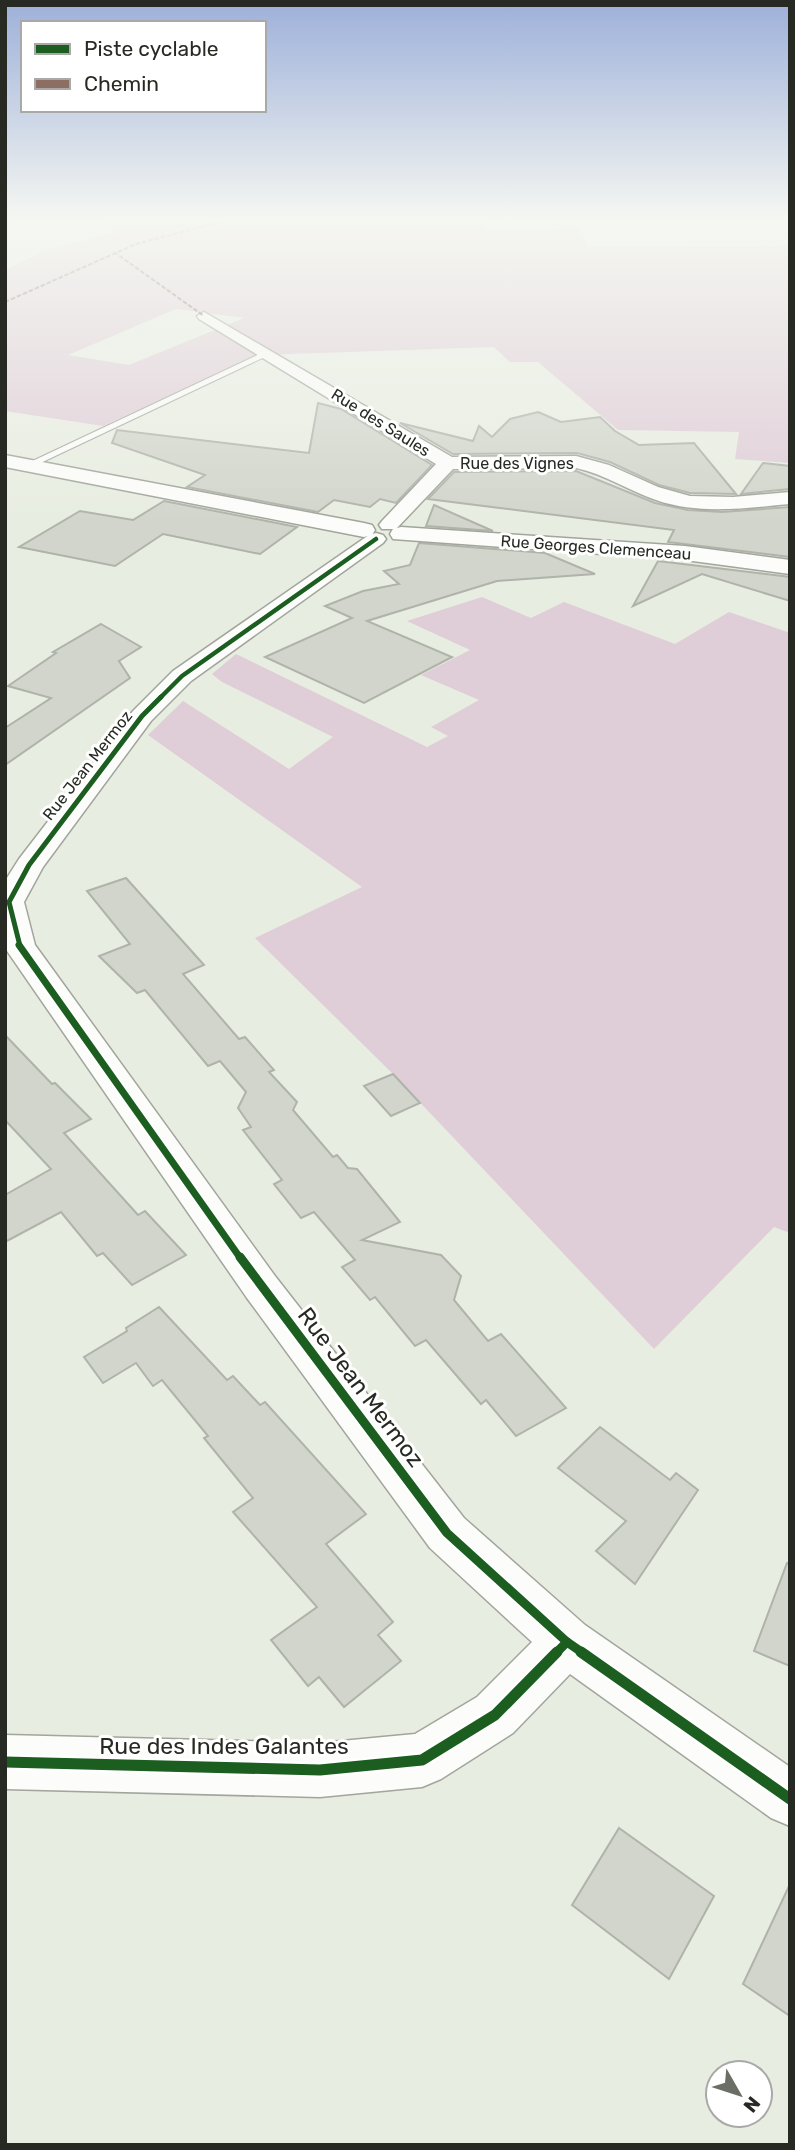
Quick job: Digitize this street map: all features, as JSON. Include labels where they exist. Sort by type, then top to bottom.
[{"type":"street","name":"Rue des Saules","points":[[213,321],[447,463],[382,532]]},
{"type":"street","name":"Rue Georges Clemenceau","points":[[5,461],[382,532],[685,552],[790,567]]},
{"type":"street","name":"Rue des Vignes","points":[[447,463],[576,462],[593,465],[639,487],[677,500],[790,498]]},
{"type":"street","name":"Rue Jean Mermoz","points":[[382,532],[182,676],[142,716],[29,865],[7,901],[19,945],[261,1287],[447,1533],[567,1642],[790,1799]]},
{"type":"street","name":"Rue des Indes Galantes","points":[[5,1762],[320,1770],[422,1759],[495,1715],[567,1642]]},
{"type":"lane","points":[[29,465],[269,354]]},
{"type":"shaded area","points":[[5,321],[147,321],[68,355],[129,365],[236,321],[790,321],[790,463],[735,459],[739,432],[618,430],[538,362],[510,362],[494,347],[260,355],[103,426],[5,411]]},
{"type":"shaded area","points":[[482,597],[531,618],[564,602],[675,644],[729,612],[790,633],[790,1233],[774,1227],[654,1349],[393,1074],[255,938],[362,887],[148,735],[183,701],[289,769],[333,737],[222,682],[212,674],[236,654],[427,747],[448,736],[431,727],[479,700],[421,675],[470,650],[407,621]]},
{"type":"building","points":[[318,403],[341,409],[432,465],[396,503],[380,499],[370,507],[334,500],[318,512],[187,487],[205,475],[112,443],[117,430],[309,453]]},
{"type":"building","points":[[538,412],[561,422],[600,417],[615,431],[639,445],[694,443],[736,494],[690,493],[659,485],[610,462],[577,453],[453,454],[400,423],[473,441],[479,426],[492,437],[510,419]]},
{"type":"building","points":[[763,463],[790,466],[790,489],[741,494]]},
{"type":"building","points":[[576,471],[655,503],[688,510],[722,512],[790,507],[790,557],[668,542],[674,530],[428,499],[454,472]]},
{"type":"building","points":[[164,501],[297,527],[260,554],[163,534],[115,566],[19,547],[80,511],[133,520]]},
{"type":"building","points":[[434,505],[493,531],[426,526]]},
{"type":"building","points":[[419,543],[545,553],[595,574],[497,581],[367,621],[452,657],[364,703],[265,657],[352,618],[325,606],[363,591],[399,584],[384,571],[410,565]]},
{"type":"building","points":[[658,561],[790,577],[790,601],[702,574],[633,606]]},
{"type":"building","points":[[101,624],[141,647],[119,661],[130,678],[5,765],[5,728],[51,698],[8,686],[56,653],[53,652]]},
{"type":"building","points":[[126,878],[204,965],[183,974],[239,1039],[245,1037],[274,1070],[269,1072],[297,1102],[293,1110],[333,1157],[337,1155],[348,1168],[357,1169],[400,1222],[362,1240],[441,1255],[461,1276],[454,1300],[488,1341],[501,1334],[566,1408],[516,1436],[486,1400],[481,1404],[426,1340],[415,1346],[375,1297],[370,1300],[342,1267],[355,1260],[314,1212],[301,1218],[274,1184],[282,1180],[243,1130],[251,1127],[238,1108],[246,1092],[220,1061],[208,1066],[145,990],[137,993],[99,956],[130,944],[87,891]]},
{"type":"building","points":[[5,1035],[52,1084],[55,1083],[91,1119],[64,1133],[138,1215],[145,1211],[186,1255],[132,1285],[103,1253],[97,1256],[61,1212],[5,1242],[5,1195],[51,1169],[5,1120]]},
{"type":"building","points":[[393,1074],[420,1103],[391,1116],[364,1086]]},
{"type":"building","points":[[159,1307],[227,1380],[233,1376],[260,1405],[265,1402],[366,1514],[326,1544],[393,1622],[378,1635],[401,1661],[344,1707],[319,1677],[308,1686],[271,1640],[317,1607],[233,1512],[253,1498],[204,1438],[208,1436],[162,1380],[153,1386],[136,1363],[103,1383],[84,1357],[127,1331],[126,1328]]},
{"type":"building","points":[[600,1427],[670,1480],[676,1473],[698,1490],[635,1584],[596,1551],[626,1521],[558,1468]]},
{"type":"building","points":[[787,1563],[790,1564],[790,1666],[754,1651]]},
{"type":"building","points":[[619,1828],[714,1896],[669,1979],[572,1905]]},
{"type":"building","points":[[790,1884],[790,2016],[743,1984]]},
{"type":"cycle path","points":[[376,539],[182,676],[142,716],[29,865],[9,902],[19,945],[261,1287],[447,1533],[567,1642],[790,1799]]},
{"type":"cycle path","points":[[5,1762],[320,1770],[422,1760],[495,1715],[567,1642]]}]
